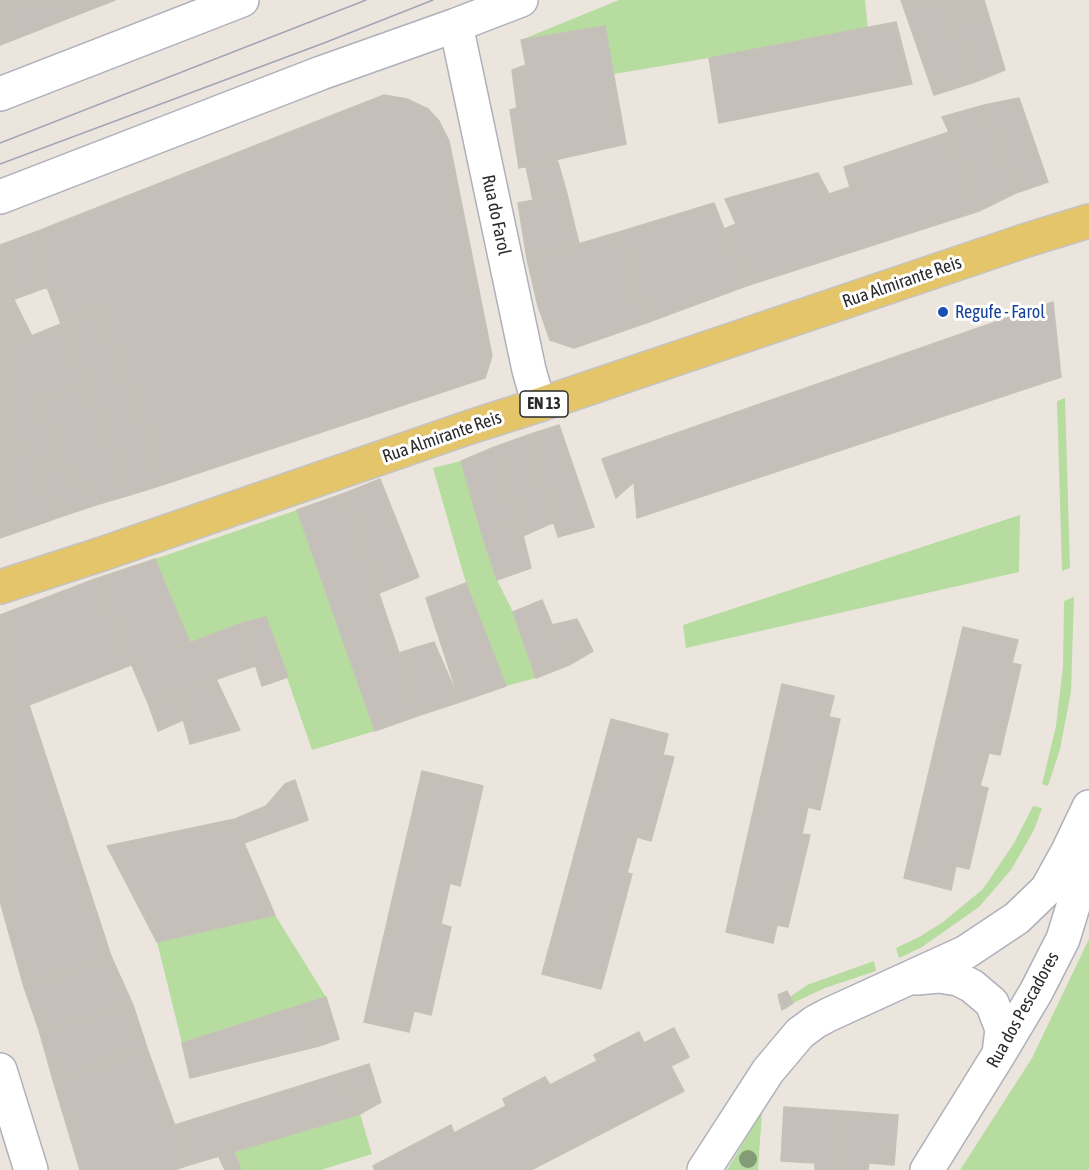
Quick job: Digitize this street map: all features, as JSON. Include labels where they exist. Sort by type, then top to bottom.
[{"type":"main road","name":"Rua Almirante Reis","points":[[0,587],[470,427],[1089,221]]},
{"type":"street","points":[[0,94],[242,0]]},
{"type":"street","points":[[0,197],[321,73],[520,0]]},
{"type":"street","name":"Rua do Farol","points":[[456,25],[529,370],[540,405]]},
{"type":"street","points":[[704,1170],[768,1071],[800,1033],[828,1015],[966,952],[1017,918],[1047,889],[1089,807]]},
{"type":"street","name":"Rua dos Pescadores","points":[[927,1170],[1036,992],[1063,939],[1078,890],[1089,837]]},
{"type":"street","points":[[909,978],[939,976],[957,979],[983,994],[992,1003],[1002,1029],[999,1054]]},
{"type":"street","points":[[0,1070],[31,1170]]},
{"type":"green space","points":[[619,0],[865,0],[868,28],[614,74],[605,27],[521,40]]},
{"type":"green space","points":[[1065,398],[1070,568],[1062,571],[1057,401]]},
{"type":"green space","points":[[461,461],[497,580],[513,612],[536,678],[506,686],[466,583],[433,468]]},
{"type":"green space","points":[[297,510],[375,731],[312,750],[266,617],[242,623],[190,643],[155,559]]},
{"type":"green space","points":[[1020,515],[1019,572],[686,648],[683,625]]},
{"type":"green space","points":[[1074,597],[1071,692],[1060,749],[1048,786],[1042,784],[1056,726],[1063,666],[1064,601]]},
{"type":"green space","points":[[1033,806],[1042,808],[1034,830],[1011,870],[979,907],[922,947],[899,958],[896,948],[943,922],[983,889],[1014,843]]},
{"type":"green space","points":[[275,915],[326,997],[182,1043],[157,942]]},
{"type":"green space","points":[[1089,939],[1089,1170],[960,1170],[1032,1058]]},
{"type":"green space","points":[[874,961],[876,971],[825,988],[793,1003],[790,997],[807,985]]},
{"type":"green space","points":[[762,1112],[758,1170],[727,1170]]},
{"type":"green space","points":[[360,1114],[372,1154],[321,1170],[241,1170],[234,1152]]},
{"type":"building","points":[[0,0],[115,0],[0,45]]},
{"type":"building","points":[[901,0],[944,0],[975,82],[934,95]]},
{"type":"building","points":[[945,0],[984,0],[987,10],[961,19],[959,5],[948,11]]},
{"type":"building","points":[[959,5],[961,19],[987,10],[1005,70],[975,82],[948,11]]},
{"type":"building","points":[[896,22],[912,84],[719,123],[709,58]]},
{"type":"building","points":[[605,26],[626,144],[519,168],[510,110],[517,108],[512,70],[526,65],[521,40]]},
{"type":"building","points":[[384,95],[407,99],[428,109],[439,121],[449,141],[492,356],[485,378],[165,484],[98,307],[61,324],[47,287],[33,233]]},
{"type":"building","points":[[1019,98],[1048,182],[1016,193],[984,105]]},
{"type":"building","points":[[984,105],[1016,193],[979,211],[942,117]]},
{"type":"building","points":[[949,132],[979,211],[746,286],[724,229],[736,224],[725,199],[818,173],[829,194],[850,187],[844,167]]},
{"type":"building","points":[[557,159],[567,194],[533,200],[526,166]]},
{"type":"building","points":[[567,194],[579,244],[527,259],[518,203]]},
{"type":"building","points":[[714,203],[746,286],[646,323],[619,232]]},
{"type":"building","points":[[619,232],[646,323],[574,348],[550,340],[538,306],[527,259]]},
{"type":"building","points":[[33,233],[47,287],[4,303],[0,294],[0,245]]},
{"type":"building","points":[[0,294],[19,341],[61,324],[85,382],[39,402],[71,488],[90,482],[99,504],[57,518],[26,446],[0,456]]},
{"type":"building","points":[[14,300],[32,336],[19,341],[4,303]]},
{"type":"building","points":[[1053,302],[1061,377],[637,518],[634,482],[616,498],[602,459]]},
{"type":"building","points":[[98,307],[165,484],[130,495],[61,324]]},
{"type":"building","points":[[85,382],[130,495],[99,504],[90,482],[71,488],[39,402]]},
{"type":"building","points":[[559,425],[594,527],[558,537],[528,435]]},
{"type":"building","points":[[528,435],[554,522],[523,536],[519,519],[492,448]]},
{"type":"building","points":[[26,446],[57,518],[0,538],[0,456]]},
{"type":"building","points":[[492,448],[519,519],[482,535],[461,461]]},
{"type":"building","points":[[380,479],[419,577],[379,593],[345,493]]},
{"type":"building","points":[[345,493],[420,715],[375,731],[297,510]]},
{"type":"building","points":[[519,519],[531,568],[497,580],[482,535]]},
{"type":"building","points":[[155,559],[190,643],[242,623],[255,666],[148,703],[95,579]]},
{"type":"building","points":[[95,579],[131,665],[29,705],[111,956],[24,987],[0,901],[0,615]]},
{"type":"building","points":[[466,583],[506,686],[460,702],[426,598]]},
{"type":"building","points":[[542,600],[569,665],[536,678],[513,612]]},
{"type":"building","points":[[266,617],[288,677],[262,686],[242,623]]},
{"type":"building","points":[[577,619],[593,651],[569,665],[552,625]]},
{"type":"building","points":[[963,627],[1018,640],[1012,663],[1021,665],[1000,755],[989,753],[980,786],[988,788],[969,869],[956,866],[951,890],[904,878]]},
{"type":"building","points":[[434,642],[460,702],[420,715],[399,653]]},
{"type":"building","points":[[216,679],[240,730],[190,744],[176,694]]},
{"type":"building","points":[[782,684],[834,696],[829,717],[840,719],[820,810],[808,807],[802,834],[810,835],[788,927],[777,925],[773,943],[726,932]]},
{"type":"building","points":[[176,694],[183,720],[158,731],[148,703]]},
{"type":"building","points":[[611,719],[668,734],[663,755],[674,757],[651,841],[637,837],[627,873],[632,874],[601,989],[542,974]]},
{"type":"building","points":[[422,771],[483,786],[460,886],[450,883],[441,924],[451,927],[431,1015],[414,1011],[409,1032],[364,1022]]},
{"type":"building","points":[[295,780],[308,820],[244,843],[235,819],[266,806],[285,784]]},
{"type":"building","points":[[235,819],[275,915],[157,942],[107,846]]},
{"type":"building","points":[[111,956],[133,1005],[39,1030],[24,987]]},
{"type":"building","points":[[787,991],[793,1003],[782,1010],[778,995]]},
{"type":"building","points":[[326,997],[339,1039],[319,1046],[307,1003]]},
{"type":"building","points":[[307,1003],[319,1046],[190,1078],[182,1043]]},
{"type":"building","points":[[133,1005],[147,1048],[53,1080],[39,1030]]},
{"type":"building","points":[[674,1028],[689,1057],[671,1066],[684,1091],[531,1170],[375,1170],[373,1166],[451,1125],[454,1133],[506,1106],[503,1099],[545,1077],[550,1085],[597,1061],[594,1055],[639,1032],[644,1043]]},
{"type":"building","points":[[147,1048],[189,1165],[174,1170],[80,1170],[53,1080]]},
{"type":"building","points":[[369,1064],[381,1102],[360,1114],[344,1072]]},
{"type":"building","points":[[344,1072],[360,1114],[189,1165],[175,1125]]},
{"type":"building","points":[[784,1107],[843,1111],[838,1170],[815,1170],[815,1163],[781,1161]]},
{"type":"building","points":[[843,1111],[898,1115],[894,1165],[869,1163],[868,1170],[838,1170]]},
{"type":"building","points":[[234,1152],[241,1170],[225,1170],[219,1157]]},
{"type":"tram line","points":[[0,143],[366,0]]},
{"type":"tram line","points":[[0,164],[433,0]]},
{"type":"place","name":"Regufe - Farol","points":[[943,312]]}]
